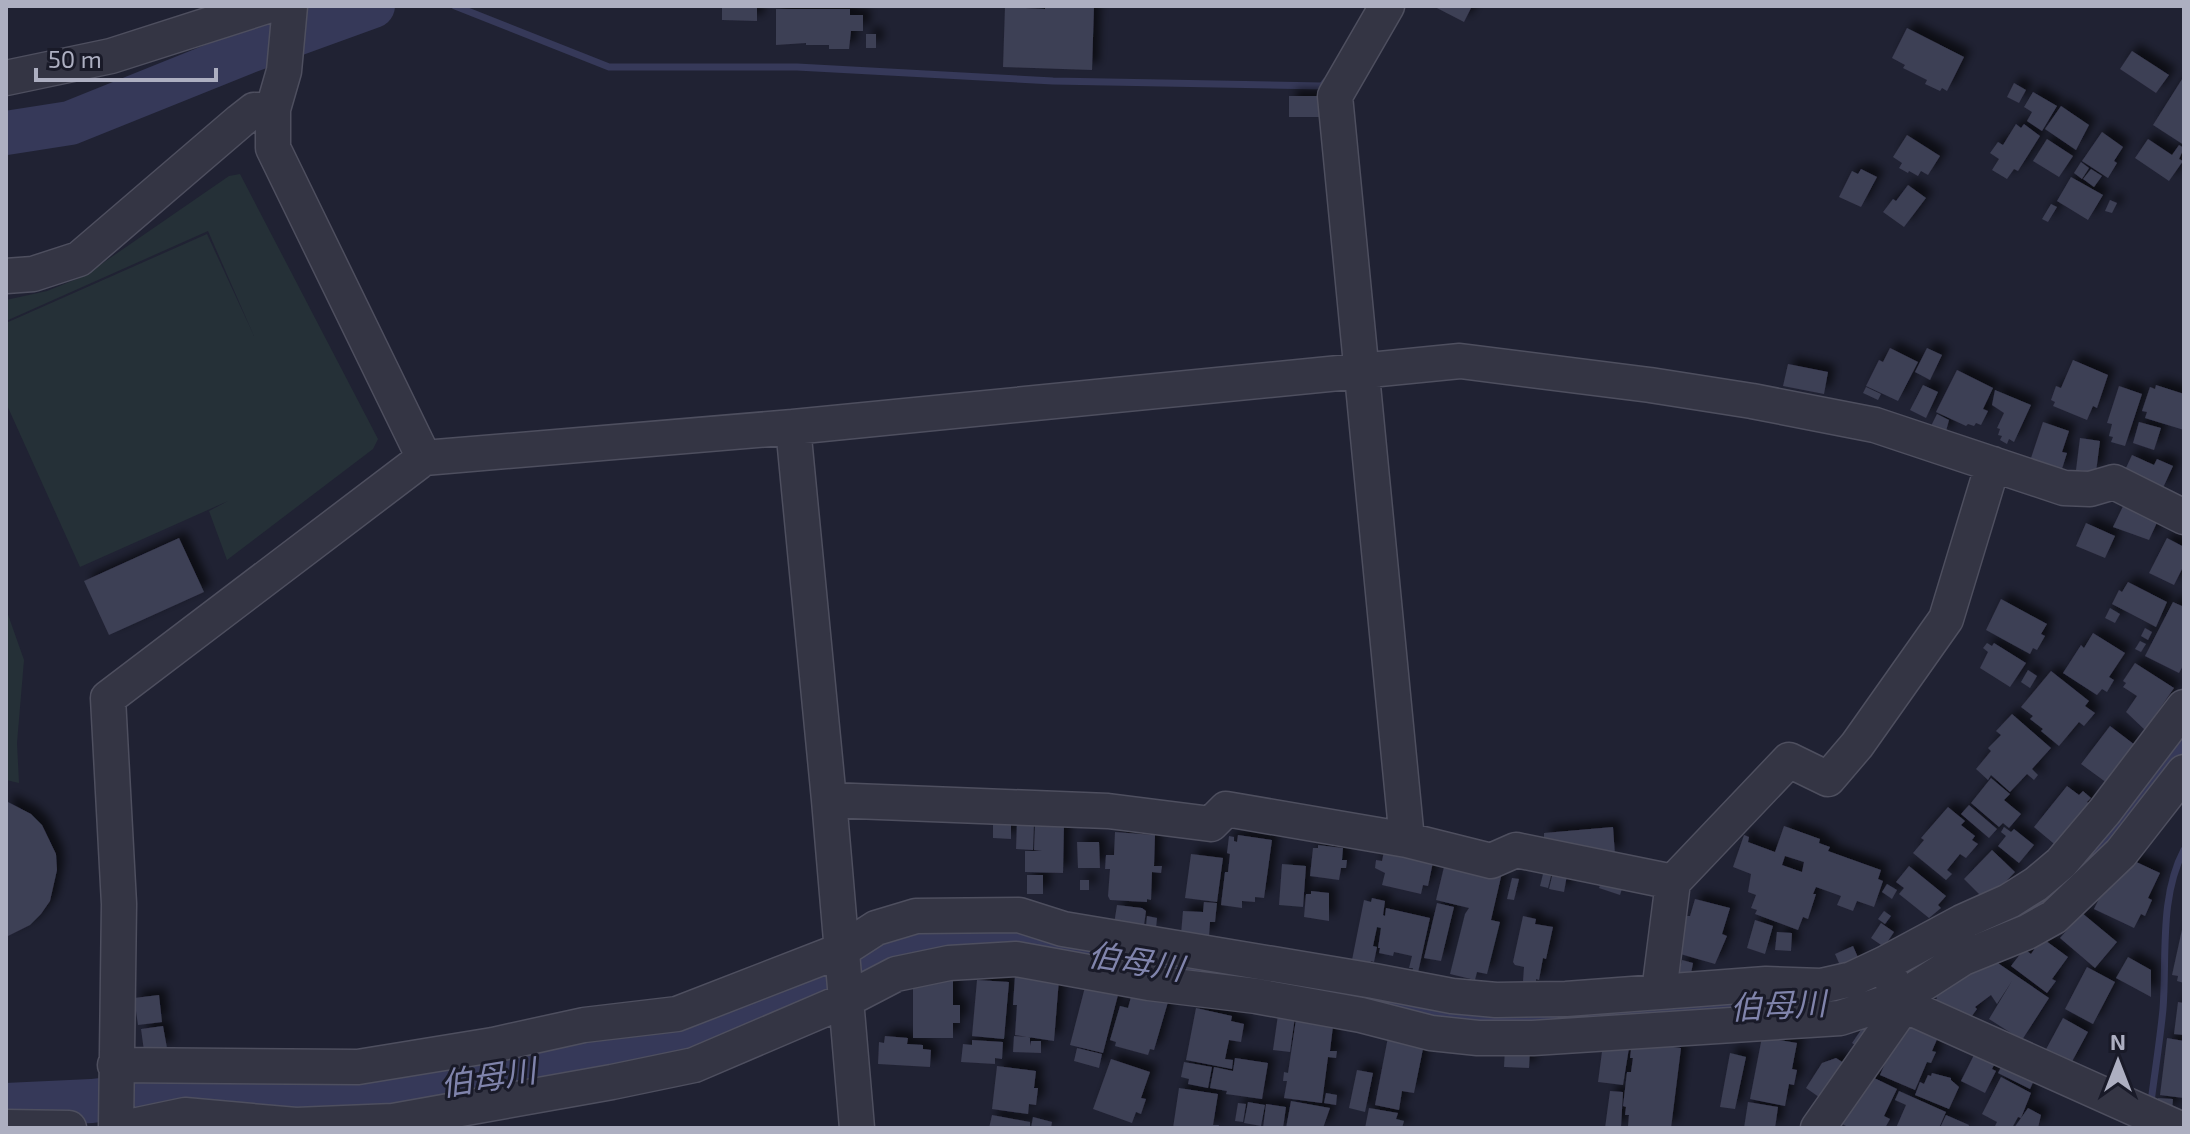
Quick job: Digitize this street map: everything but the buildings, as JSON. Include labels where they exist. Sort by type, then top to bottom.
[{"type":"street","points":[[1387,6],[1335,96],[1407,840]]},
{"type":"street","points":[[6,78],[111,56],[282,9],[284,71],[273,109],[273,148],[424,458]]},
{"type":"street","points":[[6,276],[33,274],[79,259],[254,110],[273,109]]},
{"type":"street","points":[[116,1128],[119,904],[108,698],[424,458],[793,427],[1460,361],[1650,385],[1875,425],[2064,488],[2090,489],[2114,482],[2184,517]]},
{"type":"street","points":[[793,427],[857,1128]]},
{"type":"street","points":[[1659,992],[1673,882],[1789,760],[1828,779],[1857,745],[1946,619],[1993,464]]},
{"type":"street","points":[[123,1128],[185,1115],[296,1125],[393,1121],[694,1065],[844,974],[876,928],[916,916],[1019,915],[1063,929],[1452,996],[1496,1000],[1566,999],[1766,984],[1821,986],[1852,979],[1884,964],[1962,922],[2009,901],[2036,884],[2061,863],[2184,707]]},
{"type":"street","points":[[115,1065],[358,1067],[493,1045],[584,1025],[677,1014],[844,974],[896,974],[949,963],[1016,959],[1149,983],[1271,998],[1361,1015],[1431,1033],[1478,1038],[1533,1038],[1840,1018],[1902,1001],[1963,958],[2027,932],[2054,917],[2121,853],[2184,772]]},
{"type":"street","points":[[2128,781],[2160,804]]},
{"type":"street","points":[[829,800],[1108,811],[1211,824],[1226,809],[1407,840],[1491,861],[1516,850],[1673,882]]},
{"type":"street","points":[[1192,988],[1197,951]]},
{"type":"street","points":[[1884,964],[1902,1001],[2178,1128]]},
{"type":"street","points":[[1818,1128],[1902,1001]]},
{"type":"street","points":[[6,1127],[69,1128]]},
{"type":"shaded area","points":[[240,174],[378,439],[373,449],[227,560],[209,511],[228,501],[80,567],[6,403],[6,323],[207,234],[254,336],[208,231],[6,321],[6,300],[47,291],[84,276],[229,176]]},
{"type":"shaded area","points":[[6,609],[24,660],[17,743],[19,783],[6,780]]},
{"type":"waterway","points":[[6,133],[70,123],[249,51],[373,6]]},
{"type":"waterway","points":[[455,6],[609,67],[797,67],[1053,81],[1322,86],[1326,81]]},
{"type":"waterway","name":"伯母川","points":[[6,1105],[92,1101],[182,1090],[358,1097],[561,1064],[712,1034],[923,944],[967,939],[1015,940],[1152,961],[1439,1014],[1498,1020],[1845,1000],[2042,904],[2071,879],[2109,838],[2184,733]]},
{"type":"waterway","points":[[2151,1102],[2163,1009],[2167,908],[2176,868],[2184,850]]}]
